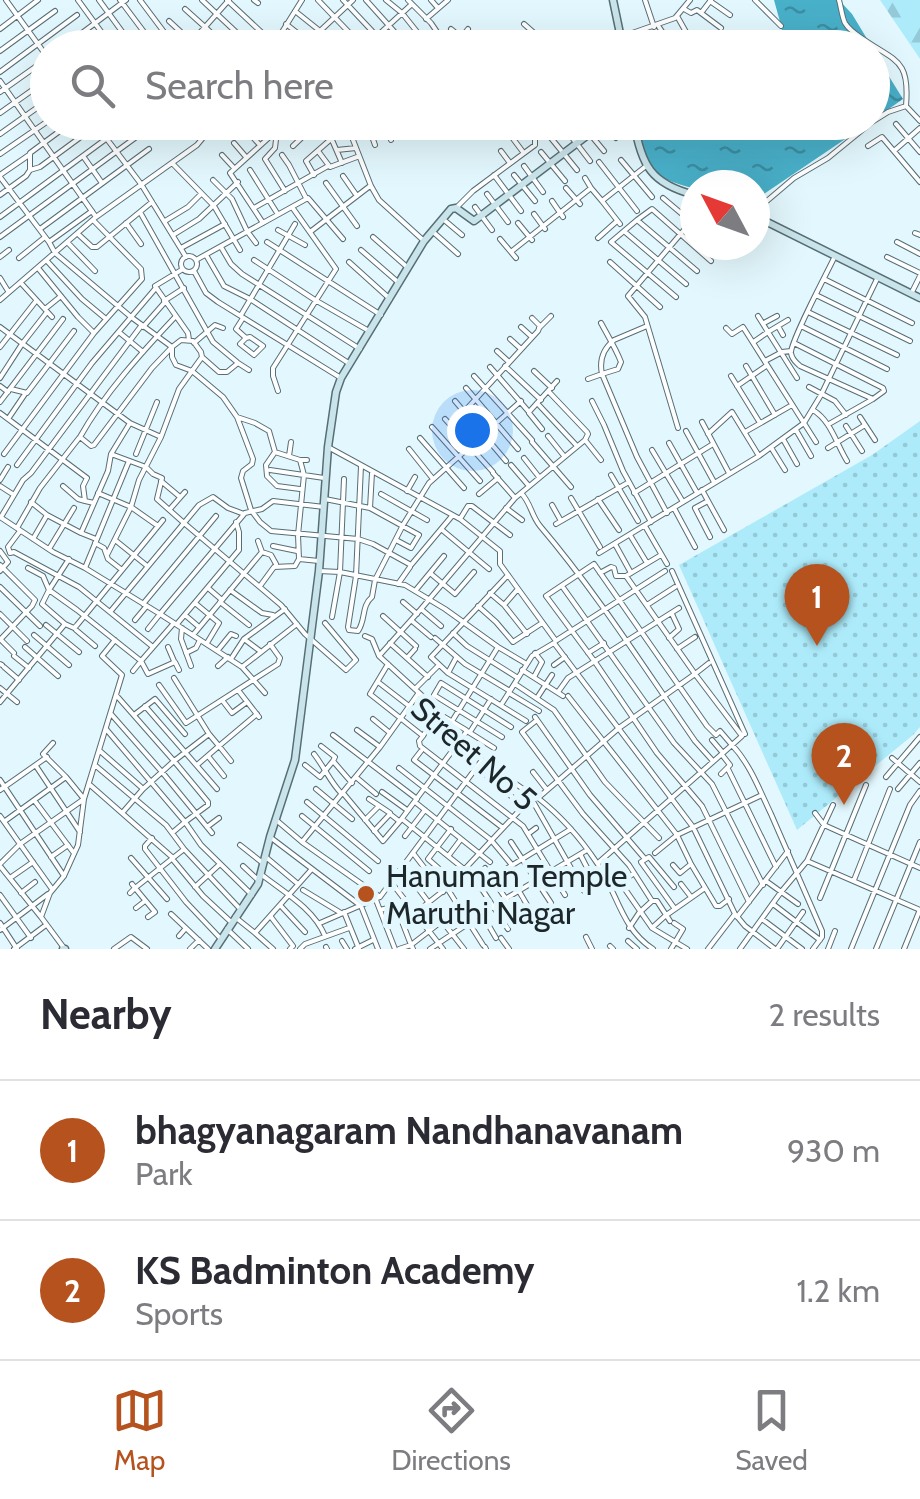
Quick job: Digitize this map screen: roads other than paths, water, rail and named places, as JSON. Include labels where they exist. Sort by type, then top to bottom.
[{"type":"street","points":[[0,29],[38,0]]},
{"type":"street","points":[[78,0],[99,30]]},
{"type":"street","points":[[99,0],[121,30]]},
{"type":"street","points":[[140,0],[162,30]]},
{"type":"street","points":[[202,0],[233,30]]},
{"type":"street","points":[[202,30],[228,0],[257,30]]},
{"type":"street","points":[[282,30],[302,0]]},
{"type":"street","points":[[318,0],[347,30]]},
{"type":"street","points":[[366,0],[394,30]]},
{"type":"street","points":[[386,0],[416,30]]},
{"type":"street","points":[[431,0],[438,8]]},
{"type":"street","points":[[426,19],[448,0]]},
{"type":"street","points":[[614,0],[620,30]]},
{"type":"street","points":[[645,0],[659,30]]},
{"type":"street","points":[[678,0],[691,13],[701,12],[720,28]]},
{"type":"street","points":[[644,30],[677,16],[690,0]]},
{"type":"street","points":[[701,12],[711,0],[730,15]]},
{"type":"street","points":[[755,0],[780,26]]},
{"type":"street","points":[[839,0],[846,25],[852,30]]},
{"type":"street","points":[[85,30],[123,1],[143,30]]},
{"type":"street","points":[[4,2],[30,34]]},
{"type":"street","points":[[321,30],[348,2],[371,30]]},
{"type":"street","points":[[382,30],[410,2],[435,30]]},
{"type":"street","points":[[184,9],[208,30]]},
{"type":"street","points":[[0,52],[55,11]]},
{"type":"street","points":[[294,11],[319,30]]},
{"type":"street","points":[[56,30],[78,14]]},
{"type":"street","points":[[677,16],[685,30]]},
{"type":"street","points":[[169,21],[179,30]]},
{"type":"street","points":[[286,24],[294,30]]},
{"type":"street","points":[[524,24],[531,30]]},
{"type":"street","points":[[0,72],[30,49]]},
{"type":"street","points":[[890,56],[902,67],[908,86],[906,106],[920,124],[894,151]]},
{"type":"street","points":[[3,90],[30,71]]},
{"type":"street","points":[[0,82],[30,124]]},
{"type":"street","points":[[0,113],[30,92]]},
{"type":"street","points":[[890,111],[906,106]]},
{"type":"street","points":[[0,134],[30,113]]},
{"type":"street","points":[[896,124],[920,152]]},
{"type":"street","points":[[0,154],[30,133]]},
{"type":"street","points":[[41,140],[108,237],[143,271],[202,357],[222,373],[238,363]]},
{"type":"street","points":[[47,140],[0,176],[55,253],[142,327],[172,346]]},
{"type":"street","points":[[0,195],[76,140]]},
{"type":"street","points":[[0,216],[106,140],[141,184],[186,257]]},
{"type":"street","points":[[0,238],[133,140]]},
{"type":"street","points":[[18,258],[94,216],[201,140]]},
{"type":"street","points":[[255,140],[259,144]]},
{"type":"street","points":[[263,223],[230,174],[266,140]]},
{"type":"street","points":[[276,140],[275,148],[265,159],[285,192]]},
{"type":"street","points":[[293,146],[299,140]]},
{"type":"street","points":[[314,174],[306,161],[330,140]]},
{"type":"street","points":[[332,140],[342,163]]},
{"type":"street","points":[[353,140],[380,200],[424,241]]},
{"type":"street","points":[[373,140],[376,145]]},
{"type":"street","points":[[514,140],[524,153]]},
{"type":"street","points":[[216,946],[260,878],[298,748],[319,572],[328,447],[341,378],[432,231],[535,140]]},
{"type":"street","points":[[553,140],[577,170]]},
{"type":"street","points":[[573,140],[590,162]]},
{"type":"street","points":[[456,208],[475,224],[581,140]]},
{"type":"street","points":[[594,140],[604,151]]},
{"type":"street","points":[[637,140],[646,166],[657,179],[680,190]]},
{"type":"street","points":[[770,200],[794,178],[850,140]]},
{"type":"street","points":[[868,146],[876,140]]},
{"type":"street","points":[[884,140],[920,182]]},
{"type":"street","points":[[234,142],[246,157]]},
{"type":"street","points":[[337,150],[356,148]]},
{"type":"street","points":[[40,229],[149,149]]},
{"type":"street","points":[[318,151],[328,166]]},
{"type":"street","points":[[501,151],[510,163]]},
{"type":"street","points":[[541,152],[578,202]]},
{"type":"street","points":[[28,155],[30,170]]},
{"type":"street","points":[[222,155],[234,168]]},
{"type":"street","points":[[282,155],[306,198],[310,198],[343,240]]},
{"type":"street","points":[[83,156],[102,183]]},
{"type":"street","points":[[254,208],[328,166],[359,156]]},
{"type":"street","points":[[621,160],[652,197]]},
{"type":"street","points":[[599,162],[637,211]]},
{"type":"street","points":[[172,163],[214,206],[240,250]]},
{"type":"street","points":[[524,166],[543,192]]},
{"type":"street","points":[[602,201],[646,166]]},
{"type":"street","points":[[250,170],[278,214]]},
{"type":"street","points":[[514,175],[534,201]]},
{"type":"street","points":[[343,176],[357,196]]},
{"type":"street","points":[[494,176],[520,212]]},
{"type":"street","points":[[585,178],[619,222],[598,238]]},
{"type":"street","points":[[213,180],[232,199],[256,243]]},
{"type":"street","points":[[173,235],[199,219],[238,182]]},
{"type":"street","points":[[326,183],[358,226]]},
{"type":"street","points":[[310,232],[371,186]]},
{"type":"street","points":[[512,251],[592,188]]},
{"type":"street","points":[[165,221],[201,194]]},
{"type":"street","points":[[487,194],[508,222]]},
{"type":"street","points":[[196,260],[306,198]]},
{"type":"street","points":[[664,198],[680,210]]},
{"type":"street","points":[[78,234],[94,248],[152,202]]},
{"type":"street","points":[[552,202],[562,214]]},
{"type":"street","points":[[278,391],[273,368],[336,267],[292,207]]},
{"type":"street","points":[[474,207],[492,230]]},
{"type":"street","points":[[624,230],[658,260],[684,282],[674,296],[648,273],[611,242],[624,230],[652,209],[680,234],[668,246],[658,260],[648,273],[628,296],[645,316],[678,428]]},
{"type":"street","points":[[140,212],[214,343],[249,370]]},
{"type":"street","points":[[534,214],[544,227]]},
{"type":"street","points":[[1,298],[94,216]]},
{"type":"street","points":[[443,219],[462,236]]},
{"type":"street","points":[[637,220],[697,270]]},
{"type":"street","points":[[770,222],[920,298]]},
{"type":"street","points":[[126,223],[141,244]]},
{"type":"street","points":[[518,223],[530,238]]},
{"type":"street","points":[[181,248],[224,224]]},
{"type":"street","points":[[246,338],[236,329],[295,224]]},
{"type":"street","points":[[278,230],[305,246]]},
{"type":"street","points":[[432,231],[458,254]]},
{"type":"street","points":[[373,237],[409,268]]},
{"type":"street","points":[[500,239],[516,258]]},
{"type":"street","points":[[68,242],[95,271]]},
{"type":"street","points":[[267,242],[380,315]]},
{"type":"street","points":[[898,242],[920,254]]},
{"type":"street","points":[[221,247],[234,268],[360,348]]},
{"type":"street","points":[[0,258],[9,250]]},
{"type":"street","points":[[361,250],[400,284]]},
{"type":"street","points":[[206,255],[222,284],[350,364]]},
{"type":"street","points":[[835,256],[801,326],[792,357],[800,366],[873,399]]},
{"type":"street","points":[[887,256],[920,274],[911,294]]},
{"type":"street","points":[[183,269],[186,257]]},
{"type":"street","points":[[186,257],[196,260],[194,272]]},
{"type":"street","points":[[48,260],[82,299],[106,319]]},
{"type":"street","points":[[254,260],[370,332]]},
{"type":"street","points":[[349,262],[390,299]]},
{"type":"street","points":[[610,262],[660,307]]},
{"type":"street","points":[[38,268],[94,332]]},
{"type":"street","points":[[17,464],[95,358],[155,288],[183,269]]},
{"type":"street","points":[[183,269],[194,272]]},
{"type":"street","points":[[4,454],[94,332],[142,278],[143,271]]},
{"type":"street","points":[[194,272],[206,292],[341,378]]},
{"type":"street","points":[[0,278],[10,293]]},
{"type":"street","points":[[570,498],[599,550],[772,448],[804,424],[813,410],[877,278]]},
{"type":"street","points":[[824,279],[912,323]]},
{"type":"street","points":[[21,283],[48,313]]},
{"type":"street","points":[[0,526],[22,480],[142,327],[164,302],[184,288]]},
{"type":"street","points":[[816,295],[910,340]]},
{"type":"street","points":[[0,378],[61,296]]},
{"type":"street","points":[[0,347],[36,300]]},
{"type":"street","points":[[808,312],[898,355]]},
{"type":"street","points":[[153,647],[80,586],[8,551],[31,502],[143,352],[176,316]]},
{"type":"street","points":[[452,426],[552,316]]},
{"type":"street","points":[[758,316],[798,378]]},
{"type":"street","points":[[763,324],[778,316]]},
{"type":"street","points":[[0,402],[63,318]]},
{"type":"street","points":[[532,318],[539,328]]},
{"type":"street","points":[[754,342],[788,320]]},
{"type":"street","points":[[588,379],[621,365],[601,323]]},
{"type":"street","points":[[80,437],[92,446],[172,346],[182,340],[192,342],[218,324],[223,328]]},
{"type":"street","points":[[726,328],[732,334],[741,324],[816,442]]},
{"type":"street","points":[[647,326],[611,342],[600,360],[619,418],[667,513]]},
{"type":"street","points":[[778,326],[784,335]]},
{"type":"street","points":[[801,326],[887,369]]},
{"type":"street","points":[[522,327],[532,337]]},
{"type":"street","points":[[0,328],[130,423],[161,437]]},
{"type":"street","points":[[8,419],[74,332]]},
{"type":"street","points":[[119,332],[143,352]]},
{"type":"street","points":[[510,339],[521,349]]},
{"type":"street","points":[[794,343],[884,390],[829,424]]},
{"type":"street","points":[[172,346],[176,365],[192,371],[223,397],[237,417],[252,459],[240,478],[251,510],[260,522],[271,531],[358,539],[411,565]]},
{"type":"street","points":[[497,351],[577,446]]},
{"type":"street","points":[[737,386],[782,352],[791,352]]},
{"type":"street","points":[[106,555],[131,507],[178,389],[202,357]]},
{"type":"street","points":[[746,366],[775,414]]},
{"type":"street","points":[[490,367],[542,429]]},
{"type":"street","points":[[379,656],[515,498],[585,440],[587,432],[534,372]]},
{"type":"street","points":[[474,376],[571,487]]},
{"type":"street","points":[[731,376],[760,422]]},
{"type":"street","points":[[529,412],[558,381]]},
{"type":"street","points":[[0,386],[25,394]]},
{"type":"street","points":[[809,387],[838,404],[846,416]]},
{"type":"street","points":[[466,388],[518,449]]},
{"type":"street","points":[[456,401],[529,486]]},
{"type":"street","points":[[361,466],[356,576],[348,627],[358,631],[375,580],[419,498],[433,479],[521,401]]},
{"type":"street","points":[[592,401],[651,522]]},
{"type":"street","points":[[136,454],[157,402]]},
{"type":"street","points":[[745,432],[792,405]]},
{"type":"street","points":[[813,410],[829,424],[847,461]]},
{"type":"street","points":[[708,434],[732,412],[759,456]]},
{"type":"street","points":[[0,413],[87,478],[83,486],[85,501]]},
{"type":"street","points":[[237,417],[269,431],[274,452],[266,465],[267,476],[277,486],[302,490]]},
{"type":"street","points":[[860,417],[875,440]]},
{"type":"street","points":[[445,419],[515,498]]},
{"type":"street","points":[[702,422],[729,474]]},
{"type":"street","points":[[81,533],[110,464],[112,441],[130,423]]},
{"type":"street","points":[[828,448],[866,425]]},
{"type":"street","points":[[432,426],[480,480]]},
{"type":"street","points":[[846,426],[862,451]]},
{"type":"street","points":[[796,430],[811,456]]},
{"type":"street","points":[[686,432],[714,482]]},
{"type":"street","points":[[102,436],[112,441]]},
{"type":"street","points":[[548,436],[564,456]]},
{"type":"street","points":[[420,438],[464,488]]},
{"type":"street","points":[[783,439],[797,464]]},
{"type":"street","points":[[585,440],[601,460]]},
{"type":"street","points":[[289,456],[291,442]]},
{"type":"street","points":[[669,443],[724,530]]},
{"type":"street","points":[[634,493],[713,444]]},
{"type":"street","points":[[328,447],[460,520],[501,552],[500,564],[576,673],[693,826],[736,915],[752,932],[776,949],[803,912]]},
{"type":"street","points":[[772,448],[785,470]]},
{"type":"street","points":[[409,449],[433,479]]},
{"type":"street","points":[[652,450],[683,502]]},
{"type":"street","points":[[260,586],[272,570],[295,566],[299,559],[304,460],[274,452]]},
{"type":"street","points":[[110,454],[146,467],[183,494],[170,509]]},
{"type":"street","points":[[524,458],[540,477]]},
{"type":"street","points":[[85,568],[130,460]]},
{"type":"street","points":[[8,467],[0,483],[14,494]]},
{"type":"street","points":[[270,470],[326,478]]},
{"type":"street","points":[[370,508],[372,472]]},
{"type":"street","points":[[479,494],[495,475]]},
{"type":"street","points":[[611,475],[638,520]]},
{"type":"street","points":[[406,492],[415,477]]},
{"type":"street","points":[[332,617],[340,572],[344,479]]},
{"type":"street","points":[[161,480],[157,498],[260,586],[344,669],[348,668],[356,660],[325,623]]},
{"type":"street","points":[[552,506],[559,522],[628,481]]},
{"type":"street","points":[[62,486],[78,499],[94,503]]},
{"type":"street","points":[[98,493],[131,507],[158,526]]},
{"type":"street","points":[[521,493],[530,503],[534,519],[564,554],[714,762]]},
{"type":"street","points":[[381,494],[427,520]]},
{"type":"street","points":[[110,612],[200,505],[213,497],[244,514]]},
{"type":"street","points":[[598,498],[618,530]]},
{"type":"street","points":[[708,500],[695,508],[710,537]]},
{"type":"street","points":[[148,629],[236,522],[251,510],[273,501],[343,503],[370,508],[418,533],[409,548],[396,540]]},
{"type":"street","points":[[31,502],[95,541],[122,571]]},
{"type":"street","points":[[460,520],[470,505],[510,535]]},
{"type":"street","points":[[50,549],[74,508]]},
{"type":"street","points":[[506,508],[522,520]]},
{"type":"street","points":[[674,508],[695,547]]},
{"type":"street","points":[[34,539],[47,515]]},
{"type":"street","points":[[135,620],[216,516]]},
{"type":"street","points":[[398,584],[452,516]]},
{"type":"street","points":[[2,518],[218,650],[242,666],[265,693]]},
{"type":"street","points":[[74,628],[163,520]]},
{"type":"street","points":[[133,671],[178,625],[230,561],[240,545],[236,522]]},
{"type":"street","points":[[645,526],[745,734]]},
{"type":"street","points":[[441,529],[490,569]]},
{"type":"street","points":[[630,535],[647,564]]},
{"type":"street","points":[[115,540],[148,567]]},
{"type":"street","points":[[258,540],[262,552]]},
{"type":"street","points":[[598,864],[742,736],[636,590],[615,544]]},
{"type":"street","points":[[272,546],[297,550]]},
{"type":"street","points":[[0,552],[8,561],[1,568],[35,600],[0,640],[29,668]]},
{"type":"street","points":[[262,552],[268,553],[278,566]]},
{"type":"street","points":[[193,635],[262,552]]},
{"type":"street","points":[[600,573],[611,566],[616,576],[629,574],[661,555]]},
{"type":"street","points":[[416,591],[444,556]]},
{"type":"street","points":[[299,559],[320,561]]},
{"type":"street","points":[[69,560],[42,604],[95,646]]},
{"type":"street","points":[[730,722],[716,735],[707,726],[594,564],[546,596],[656,753],[702,806],[749,902]]},
{"type":"street","points":[[28,568],[43,576],[49,590],[140,661],[148,674],[175,662]]},
{"type":"street","points":[[501,705],[535,653],[668,569]]},
{"type":"street","points":[[319,572],[340,572],[416,591],[526,664]]},
{"type":"street","points":[[430,573],[455,594],[474,572]]},
{"type":"street","points":[[431,657],[508,575]]},
{"type":"street","points":[[0,586],[26,613],[79,652]]},
{"type":"street","points":[[562,586],[674,742],[712,784],[764,882],[798,904]]},
{"type":"street","points":[[647,605],[675,587]]},
{"type":"street","points":[[208,588],[248,625]]},
{"type":"street","points":[[504,605],[518,588]]},
{"type":"street","points":[[230,590],[262,613],[276,615]]},
{"type":"street","points":[[490,593],[527,634]]},
{"type":"street","points":[[404,602],[441,626]]},
{"type":"street","points":[[195,603],[220,626],[207,643]]},
{"type":"street","points":[[478,606],[513,642],[543,622]]},
{"type":"street","points":[[563,695],[568,678],[679,608]]},
{"type":"street","points":[[218,666],[244,639],[284,609]]},
{"type":"street","points":[[669,638],[679,630],[672,613]]},
{"type":"street","points":[[0,614],[58,676]]},
{"type":"street","points":[[185,615],[198,627]]},
{"type":"street","points":[[383,616],[415,648],[407,658]]},
{"type":"street","points":[[411,620],[456,658],[539,711]]},
{"type":"street","points":[[506,632],[518,623]]},
{"type":"street","points":[[0,702],[66,624]]},
{"type":"street","points":[[242,666],[297,624]]},
{"type":"street","points":[[178,625],[191,666]]},
{"type":"street","points":[[452,633],[554,710],[605,782],[658,838]]},
{"type":"street","points":[[218,650],[231,634],[236,636]]},
{"type":"street","points":[[34,635],[69,664]]},
{"type":"street","points":[[365,636],[372,639],[379,656],[430,702]]},
{"type":"street","points":[[677,649],[695,637]]},
{"type":"street","points":[[244,639],[260,652]]},
{"type":"street","points":[[94,665],[116,640]]},
{"type":"street","points":[[186,653],[196,648],[200,640]]},
{"type":"street","points":[[390,643],[428,677]]},
{"type":"street","points":[[588,653],[604,643]]},
{"type":"street","points":[[159,685],[184,723],[278,664],[281,660],[270,644]]},
{"type":"street","points":[[168,647],[179,670]]},
{"type":"street","points":[[498,647],[441,740],[522,806]]},
{"type":"street","points":[[425,651],[448,672],[526,721]]},
{"type":"street","points":[[534,678],[542,662],[535,653]]},
{"type":"street","points":[[46,926],[16,948],[1,927],[51,891],[64,876],[78,845],[84,799],[122,672],[102,656]]},
{"type":"street","points":[[554,665],[565,657]]},
{"type":"street","points":[[448,672],[456,658]]},
{"type":"street","points":[[415,913],[445,890],[522,806],[548,790],[618,728],[709,663]]},
{"type":"street","points":[[388,664],[378,682],[431,723],[423,736]]},
{"type":"street","points":[[380,747],[439,664]]},
{"type":"street","points":[[2,666],[19,680]]},
{"type":"street","points":[[522,670],[563,695],[602,742],[677,835],[690,864],[718,907],[729,898]]},
{"type":"street","points":[[537,698],[552,675]]},
{"type":"street","points":[[174,678],[209,734],[232,761]]},
{"type":"street","name":"Street No 5","points":[[378,682],[370,692],[423,736],[420,746],[513,817],[528,834],[565,895]]},
{"type":"street","points":[[502,737],[434,694],[440,683],[511,727]]},
{"type":"street","points":[[0,688],[17,702]]},
{"type":"street","points":[[197,765],[258,715],[238,690]]},
{"type":"street","points":[[116,694],[208,802],[172,833]]},
{"type":"street","points":[[134,715],[155,699],[185,734]]},
{"type":"street","points":[[314,754],[331,783],[383,841],[477,722],[490,699]]},
{"type":"street","points":[[222,700],[232,713],[247,702]]},
{"type":"street","points":[[144,706],[218,788]]},
{"type":"street","points":[[431,709],[494,748]]},
{"type":"street","points":[[110,714],[212,833]]},
{"type":"street","points":[[645,859],[590,795],[536,718],[520,730],[615,848],[652,901],[657,901],[670,920],[691,934]]},
{"type":"street","points":[[373,719],[390,733]]},
{"type":"street","points":[[248,722],[253,728]]},
{"type":"street","points":[[106,729],[201,844],[252,895]]},
{"type":"street","name":"Street No 5","points":[[302,842],[380,747],[357,730]]},
{"type":"street","points":[[720,732],[742,756],[798,870],[822,931],[814,949]]},
{"type":"street","points":[[123,812],[152,780],[209,734]]},
{"type":"street","points":[[333,735],[490,862]]},
{"type":"street","points":[[886,777],[920,737]]},
{"type":"street","points":[[712,740],[730,765],[728,769],[776,867]]},
{"type":"street","points":[[53,742],[43,752],[84,799]]},
{"type":"street","points":[[305,764],[318,777],[326,770],[335,756],[321,746]]},
{"type":"street","points":[[464,760],[472,748]]},
{"type":"street","points":[[742,756],[749,749]]},
{"type":"street","points":[[100,751],[143,789]]},
{"type":"street","points":[[420,751],[414,760],[503,828]]},
{"type":"street","points":[[208,756],[224,776]]},
{"type":"street","points":[[2,789],[47,758]]},
{"type":"street","points":[[892,758],[920,782]]},
{"type":"street","points":[[320,923],[378,898],[484,759],[555,810],[598,864],[629,928],[653,949]]},
{"type":"street","points":[[332,762],[354,780],[408,811]]},
{"type":"street","points":[[898,790],[920,763]]},
{"type":"street","points":[[36,766],[80,832]]},
{"type":"street","points":[[96,766],[166,825],[208,874],[248,949]]},
{"type":"street","points":[[399,768],[491,840],[512,866]]},
{"type":"street","points":[[721,774],[728,769]]},
{"type":"street","points":[[533,772],[548,790]]},
{"type":"street","points":[[51,891],[2,819],[66,777]]},
{"type":"street","points":[[0,780],[2,789],[64,876]]},
{"type":"street","points":[[89,784],[152,838],[195,887],[273,949]]},
{"type":"street","points":[[820,898],[866,785]]},
{"type":"street","points":[[316,789],[352,819]]},
{"type":"street","points":[[854,880],[890,789]]},
{"type":"street","points":[[851,949],[910,804],[920,791]]},
{"type":"street","points":[[656,853],[693,826],[762,794]]},
{"type":"street","points":[[369,798],[464,870]]},
{"type":"street","points":[[534,798],[584,891]]},
{"type":"street","points":[[64,949],[0,865],[20,844],[84,799]]},
{"type":"street","points":[[34,800],[74,854]]},
{"type":"street","points":[[307,802],[378,860]]},
{"type":"street","points":[[740,949],[807,860],[833,804]]},
{"type":"street","points":[[364,820],[379,806]]},
{"type":"street","points":[[405,836],[425,810]]},
{"type":"street","points":[[374,831],[390,814]]},
{"type":"street","points":[[815,814],[824,825],[920,868]]},
{"type":"street","points":[[302,816],[369,872]]},
{"type":"street","points":[[207,827],[218,818]]},
{"type":"street","points":[[275,819],[378,898],[397,949],[412,947],[442,922]]},
{"type":"street","points":[[528,834],[536,828]]},
{"type":"street","points":[[451,829],[428,860],[453,881]]},
{"type":"street","points":[[532,915],[506,869],[571,829]]},
{"type":"street","points":[[270,837],[361,906],[378,949]]},
{"type":"street","points":[[152,838],[144,848],[216,946]]},
{"type":"street","points":[[448,855],[462,838]]},
{"type":"street","points":[[511,842],[550,904]]},
{"type":"street","points":[[876,949],[920,842]]},
{"type":"street","points":[[51,857],[68,845]]},
{"type":"street","points":[[240,846],[298,884]]},
{"type":"street","points":[[130,893],[184,849]]},
{"type":"street","points":[[419,940],[428,949],[588,850]]},
{"type":"street","points":[[708,949],[788,851]]},
{"type":"street","points":[[413,853],[445,890],[484,947]]},
{"type":"street","points":[[580,854],[597,887]]},
{"type":"street","points":[[645,859],[649,857],[674,887]]},
{"type":"street","points":[[131,858],[167,899]]},
{"type":"street","points":[[645,859],[642,865],[675,909]]},
{"type":"street","points":[[807,860],[920,909],[904,949]]},
{"type":"street","points":[[10,878],[32,862]]},
{"type":"street","points":[[195,887],[220,864]]},
{"type":"street","points":[[673,865],[678,874],[690,864]]},
{"type":"street","points":[[243,866],[299,904],[320,923],[326,936]]},
{"type":"street","points":[[402,867],[464,949]]},
{"type":"street","points":[[484,868],[522,924]]},
{"type":"street","points":[[255,933],[310,870]]},
{"type":"street","points":[[472,874],[508,928]]},
{"type":"street","points":[[611,888],[634,874]]},
{"type":"street","points":[[21,893],[35,882]]},
{"type":"street","points":[[391,882],[444,949]]},
{"type":"street","points":[[620,882],[652,928],[688,949]]},
{"type":"street","points":[[681,884],[691,897]]},
{"type":"street","points":[[134,886],[154,912],[148,917]]},
{"type":"street","points":[[652,928],[670,920],[675,909],[705,888]]},
{"type":"street","points":[[41,918],[51,891]]},
{"type":"street","points":[[299,904],[306,892],[342,913],[357,948],[374,940]]},
{"type":"street","points":[[0,895],[30,938]]},
{"type":"street","points":[[136,908],[145,901]]},
{"type":"street","points":[[629,928],[652,901]]},
{"type":"street","points":[[773,904],[820,940]]},
{"type":"street","points":[[280,905],[304,932]]},
{"type":"street","points":[[380,910],[396,906],[412,947]]},
{"type":"street","points":[[172,914],[199,940],[216,946]]},
{"type":"street","points":[[482,914],[509,949]]},
{"type":"street","points":[[270,917],[295,948],[350,928]]},
{"type":"street","points":[[762,919],[802,949]]},
{"type":"street","points":[[178,936],[186,928]]},
{"type":"street","points":[[671,949],[683,928]]},
{"type":"street","points":[[828,949],[835,931]]},
{"type":"street","points":[[114,949],[131,938],[147,949]]},
{"type":"street","points":[[586,938],[592,949]]},
{"type":"street","points":[[190,949],[199,940]]},
{"type":"street","points":[[628,940],[637,949]]},
{"type":"street","points":[[342,941],[347,949]]},
{"type":"water","points":[[774,0],[839,0],[862,30],[781,30]]},
{"type":"water","points":[[890,78],[903,99],[890,108]]},
{"type":"water","points":[[640,140],[844,140],[770,190],[770,170],[680,170],[680,184],[652,168]]},
{"type":"place","name":"bhagyanagaram Nandhanavanam","points":[[817,646]]},
{"type":"place","name":"KS Badminton Academy","points":[[844,805]]},
{"type":"place","name":"Hanuman Temple Maruthi Nagar","points":[[366,894]]}]
